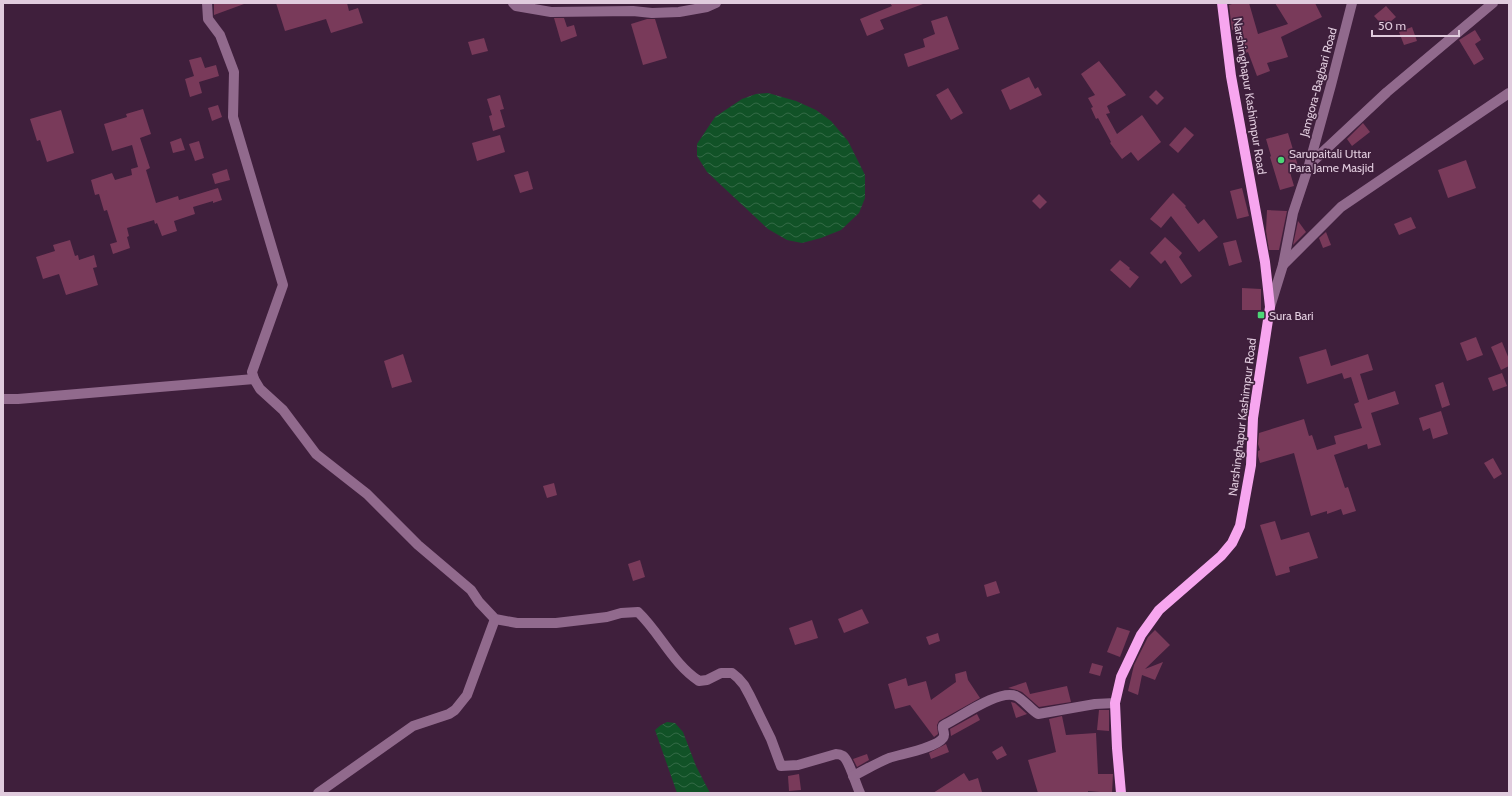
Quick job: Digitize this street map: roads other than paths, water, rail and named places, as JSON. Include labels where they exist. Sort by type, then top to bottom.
[{"type":"main road","name":"Narshinghapur Kashimpur Road","points":[[1121,793],[1116,748],[1115,703],[1121,677],[1141,635],[1159,610],[1227,550],[1240,526],[1252,465],[1253,418],[1270,307],[1265,262],[1231,76],[1222,3]]},
{"type":"street","points":[[207,3],[208,19],[220,35],[234,72],[233,117],[283,285],[252,372],[260,389],[283,410],[316,454],[367,494],[418,545],[471,590],[479,602],[495,619],[517,623],[556,623],[607,617],[621,613],[638,612],[648,622],[682,665],[699,681],[707,680],[721,673],[732,673],[738,678],[750,696],[771,739],[781,766],[798,765],[840,754],[844,756],[860,793]]},
{"type":"street","points":[[513,3],[516,6],[552,12],[626,11],[652,13],[679,12],[706,7],[716,3]]},
{"type":"street","name":"Jamgora-Bagbari Road","points":[[1270,307],[1283,265],[1293,213],[1309,165],[1352,3]]},
{"type":"street","points":[[1309,165],[1387,92],[1493,3]]},
{"type":"street","points":[[1283,265],[1341,207],[1509,93]]},
{"type":"street","points":[[3,399],[254,378]]},
{"type":"street","points":[[318,793],[412,726],[449,714],[455,710],[467,695],[495,619]]},
{"type":"street","points":[[853,776],[890,758],[916,751],[933,744],[944,737],[943,726],[978,705],[1006,695],[1017,696],[1038,714],[1095,704],[1115,703]]},
{"type":"water","points":[[768,93],[796,101],[816,110],[831,121],[848,141],[865,175],[865,198],[859,213],[841,230],[821,238],[802,243],[787,240],[768,229],[707,172],[697,156],[697,144],[715,117],[742,99],[756,94]]},
{"type":"water","points":[[667,722],[675,723],[683,732],[696,766],[710,793],[677,793],[655,730]]},
{"type":"place","name":"Sarupaitali Uttar Para Jame Masjid","points":[[1281,160]]},
{"type":"place","name":"Sura Bari","points":[[1261,315]]}]
